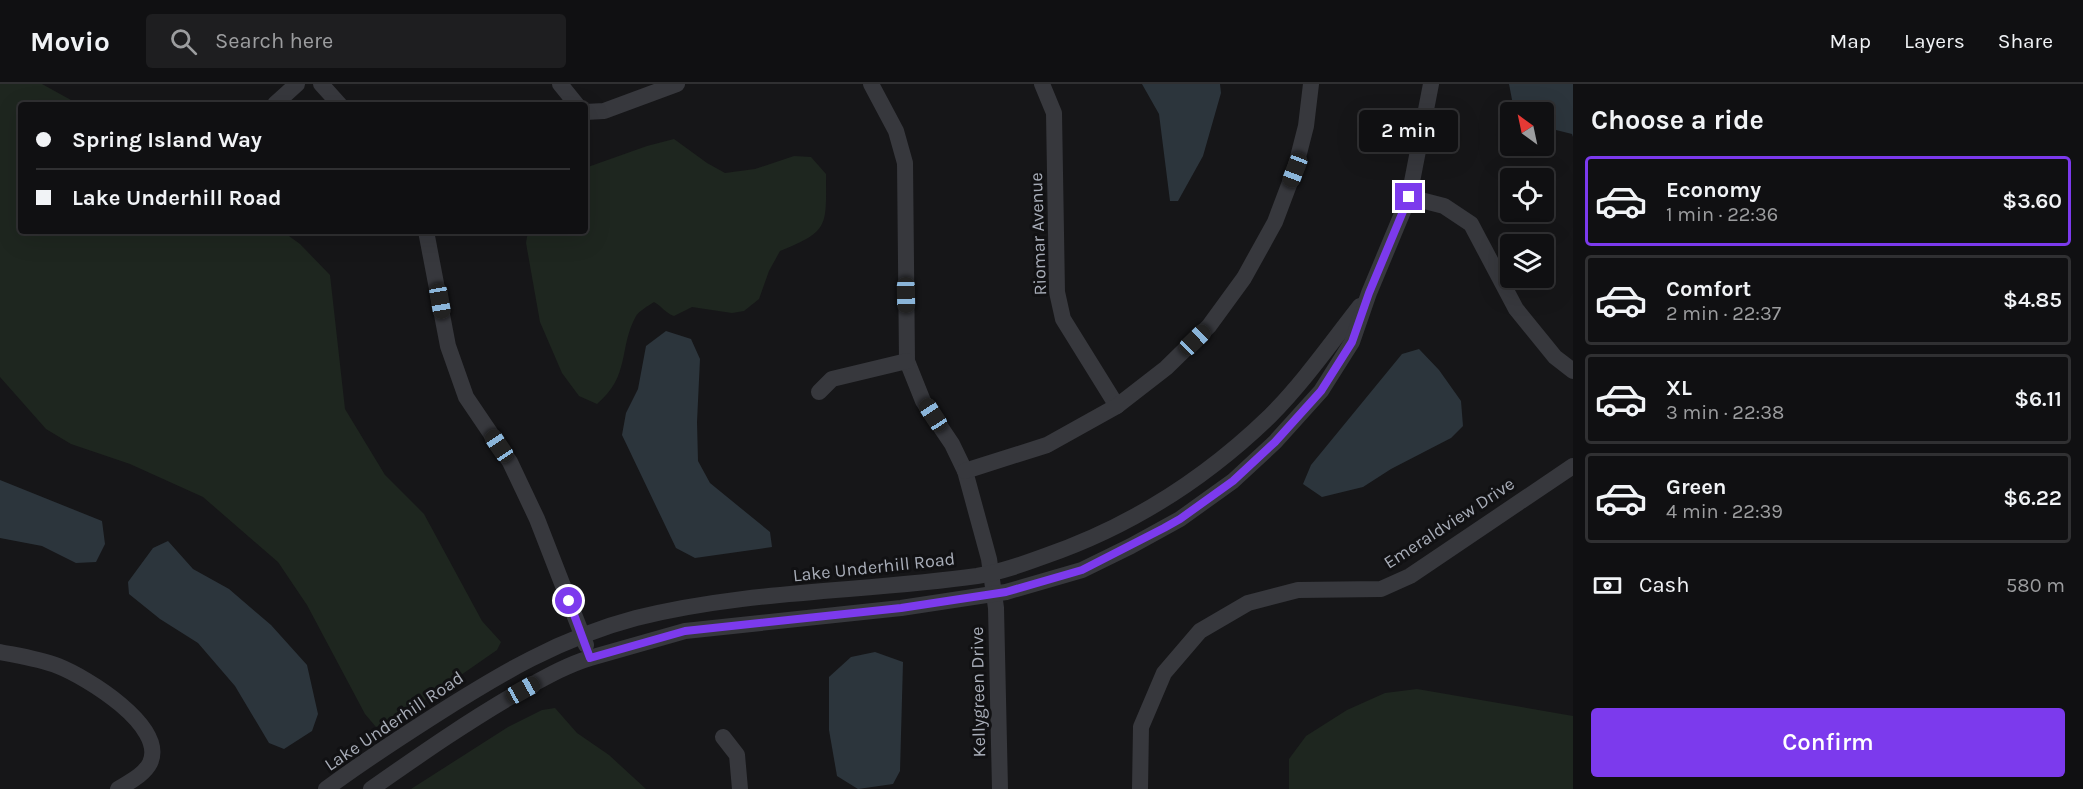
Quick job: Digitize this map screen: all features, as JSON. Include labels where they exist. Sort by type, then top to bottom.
[{"type":"street","points":[[277,102],[297,84]]},
{"type":"street","points":[[321,84],[337,102]]},
{"type":"street","points":[[560,84],[575,102]]},
{"type":"street","points":[[588,112],[604,111],[677,84]]},
{"type":"street","points":[[819,392],[832,379],[907,361],[905,163],[896,131],[871,84]]},
{"type":"street","name":"Riomar Avenue","points":[[1042,84],[1054,113],[1057,292],[1063,319],[1117,406]]},
{"type":"street","points":[[965,471],[1047,445],[1117,406],[1166,368],[1209,326],[1244,278],[1275,222],[1295,170],[1306,126],[1311,84]]},
{"type":"street","name":"Lake Underhill Road","points":[[371,789],[481,713],[544,678],[590,658],[685,631],[901,608],[994,594],[1082,570],[1180,519],[1233,481],[1275,442],[1321,391],[1352,342],[1369,293],[1409,197],[1431,84]]},
{"type":"street","points":[[1409,197],[1444,206],[1471,224],[1516,309],[1555,357],[1573,371]]},
{"type":"street","points":[[427,234],[448,346],[466,397],[510,462],[537,519],[590,658]]},
{"type":"street","name":"Lake Underhill Road","points":[[326,789],[477,688],[534,656],[582,636],[636,619],[713,602],[872,587],[1002,571],[1072,547],[1123,524],[1173,493],[1224,457],[1272,414],[1318,360],[1369,293]]},
{"type":"street","name":"Kellygreen Drive","points":[[907,361],[923,400],[952,444],[965,471],[989,559],[994,594],[1000,789]]},
{"type":"street","name":"Emeraldview Drive","points":[[1140,789],[1142,727],[1164,673],[1200,631],[1248,603],[1298,590],[1381,589],[1410,576],[1573,466]]},
{"type":"street","points":[[0,652],[45,662],[79,675],[110,696],[136,720],[151,742],[152,757],[145,770],[118,789]]},
{"type":"street","points":[[723,737],[737,755],[740,789]]},
{"type":"shaded area","points":[[0,84],[42,84],[75,102],[18,102],[18,234],[286,234],[300,244],[330,275],[345,409],[385,475],[424,514],[482,621],[501,642],[497,650],[412,709],[376,727],[365,714],[307,605],[278,562],[203,497],[130,464],[71,444],[46,429],[0,377]]},
{"type":"shaded area","points":[[1142,84],[1220,84],[1221,93],[1203,156],[1178,201],[1170,201],[1159,114]]},
{"type":"shaded area","points":[[1509,84],[1573,84],[1573,137],[1572,134],[1554,130],[1554,102],[1512,102]]},
{"type":"shaded area","points":[[674,139],[725,173],[755,169],[794,156],[811,157],[826,174],[825,216],[817,232],[780,251],[769,271],[759,299],[744,311],[732,313],[692,307],[674,316],[654,302],[641,310],[631,328],[615,383],[597,404],[579,396],[562,373],[540,322],[526,243],[528,234],[588,234],[588,167]]},
{"type":"shaded area","points":[[666,331],[691,339],[700,359],[698,461],[710,483],[770,532],[772,547],[695,558],[676,548],[622,435],[626,413],[638,389],[646,346]]},
{"type":"shaded area","points":[[1419,349],[1439,370],[1461,401],[1463,426],[1451,438],[1391,469],[1363,487],[1322,497],[1303,484],[1311,465],[1402,354]]},
{"type":"shaded area","points":[[0,480],[102,521],[105,544],[96,562],[76,563],[42,546],[0,538]]},
{"type":"shaded area","points":[[168,541],[193,569],[229,589],[271,625],[307,665],[318,714],[312,731],[284,749],[269,743],[235,686],[198,643],[160,619],[129,594],[128,582],[153,548]]},
{"type":"shaded area","points":[[875,652],[903,662],[900,771],[893,784],[858,789],[837,776],[829,730],[829,677],[851,657]]},
{"type":"shaded area","points":[[1417,689],[1573,716],[1573,789],[1289,789],[1289,759],[1306,736],[1347,710],[1385,693]]},
{"type":"shaded area","points":[[555,708],[577,733],[609,755],[646,789],[411,789],[508,727],[542,710]]},
{"type":"route","points":[[569,601],[590,658],[685,631],[901,608],[994,594],[1082,570],[1180,519],[1233,481],[1275,442],[1321,391],[1352,342],[1369,293],[1409,197]]}]
